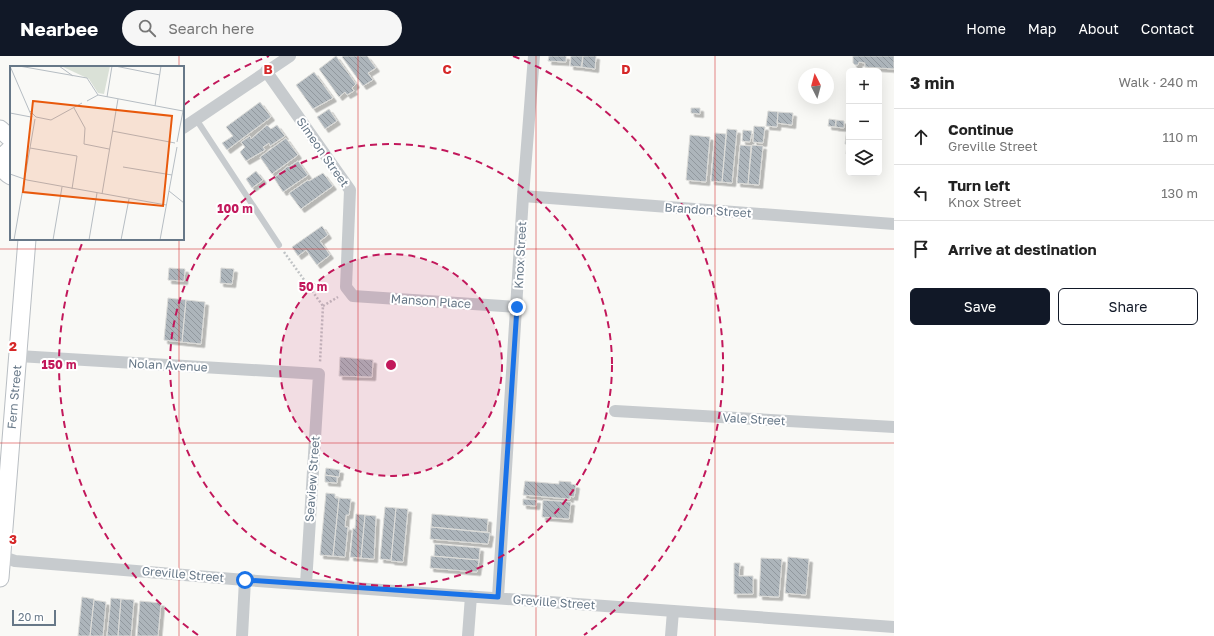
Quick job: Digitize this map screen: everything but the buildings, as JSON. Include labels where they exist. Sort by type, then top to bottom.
[{"type":"street","points":[[184,127],[290,56]]},
{"type":"street","name":"Knox Street","points":[[498,597],[523,196],[534,56]]},
{"type":"street","name":"Simeon Street","points":[[266,71],[350,190],[346,286],[348,290]]},
{"type":"street","points":[[0,129],[10,138]]},
{"type":"street","name":"Brandon Street","points":[[523,196],[894,224]]},
{"type":"street","name":"Fern Street","points":[[0,578],[27,240]]},
{"type":"street","name":"Manson Place","points":[[348,290],[352,296],[517,307]]},
{"type":"street","name":"Nolan Avenue","points":[[18,356],[319,374]]},
{"type":"street","name":"Seaview Street","points":[[306,584],[319,374]]},
{"type":"street","name":"Vale Street","points":[[615,411],[894,427]]},
{"type":"street","name":"Greville Street","points":[[1,556],[15,561],[245,580],[498,597],[894,627]]},
{"type":"street","points":[[242,636],[245,580]]},
{"type":"street","points":[[468,636],[471,596]]},
{"type":"street","points":[[671,636],[673,611]]},
{"type":"lane","points":[[196,119],[279,245]]},
{"type":"path","points":[[279,245],[323,306],[319,374]]},
{"type":"path","points":[[323,306],[348,290]]},
{"type":"route","points":[[245,580],[498,597],[517,307]]}]
